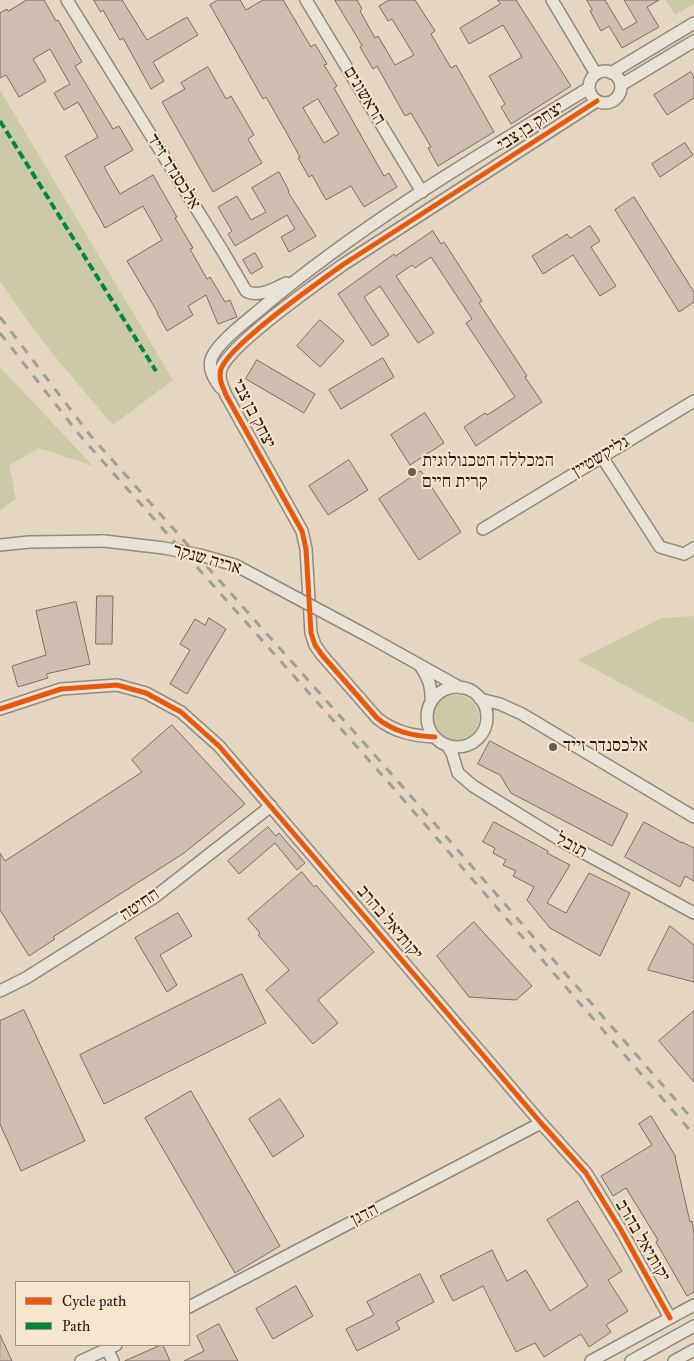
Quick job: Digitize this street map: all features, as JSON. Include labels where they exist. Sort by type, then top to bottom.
[{"type":"street","name":"אלכסנדר זייד","points":[[67,0],[246,291],[256,294],[272,290],[303,274]]},
{"type":"street","name":"הראשונים","points":[[306,0],[422,192]]},
{"type":"street","points":[[552,0],[596,74]]},
{"type":"street","points":[[611,73],[694,23]]},
{"type":"street","points":[[621,85],[694,41]]},
{"type":"street","points":[[611,73],[621,85],[619,95],[611,102],[597,101],[590,93],[590,82],[596,74],[611,73]]},
{"type":"street","name":"יצחק בן צבי","points":[[434,737],[418,736],[384,724],[315,645],[311,634],[306,549],[302,531],[210,370],[213,355],[241,326],[303,274],[339,248],[422,192],[589,88]]},
{"type":"street","name":"יצחק בן צבי","points":[[226,395],[220,378],[221,369],[229,357],[246,340],[310,288],[344,264],[597,101]]},
{"type":"street","name":"גליקשטיין","points":[[483,529],[694,401]]},
{"type":"street","points":[[602,457],[660,547],[684,554],[694,548]]},
{"type":"street","name":"אריה שנקר","points":[[0,545],[29,542],[104,541],[164,548],[200,555],[235,565],[461,688]]},
{"type":"street","points":[[400,731],[417,727],[427,716],[432,691],[428,678],[420,666]]},
{"type":"street","name":"יקותיאל בהרב","points":[[0,709],[60,689],[117,685],[146,693],[181,712],[219,746],[541,1123],[586,1173],[621,1230],[670,1318]]},
{"type":"street","points":[[431,702],[444,690],[461,688],[468,690],[480,699],[513,709],[694,817]]},
{"type":"street","points":[[456,769],[462,751],[481,734],[486,718],[485,708],[480,699]]},
{"type":"street","points":[[486,718],[496,711],[513,709]]},
{"type":"street","points":[[427,716],[428,724],[434,737],[446,746],[458,747],[469,744]]},
{"type":"street","name":"תובל","points":[[446,746],[452,753],[456,769],[473,786],[562,841],[694,913]]},
{"type":"street","name":"החיטה","points":[[0,992],[26,978],[156,896],[271,806]]},
{"type":"street","name":"הדגן","points":[[190,1306],[541,1123]]},
{"type":"street","points":[[591,1361],[694,1305]]},
{"type":"street","points":[[631,1361],[694,1326]]},
{"type":"street","points":[[81,1361],[111,1347],[113,1361]]},
{"type":"street","points":[[674,1361],[694,1350]]},
{"type":"shaded area","points":[[666,0],[694,0],[694,4],[675,15]]},
{"type":"shaded area","points":[[0,90],[173,380],[113,425],[68,373],[0,281]]},
{"type":"shaded area","points":[[0,367],[93,466],[39,448],[9,465],[16,499],[0,510]]},
{"type":"shaded area","points":[[694,617],[694,723],[578,660],[661,618]]},
{"type":"shaded area","points":[[461,695],[473,701],[478,709],[478,727],[473,735],[465,740],[451,741],[439,735],[434,727],[433,713],[439,701],[447,696]]},
{"type":"building","points":[[27,0],[44,0],[82,62],[75,66],[113,129],[119,126],[133,150],[104,167],[120,194],[153,175],[177,217],[175,218],[193,248],[190,249],[207,279],[210,277],[225,302],[230,300],[237,317],[218,324],[206,295],[188,306],[193,315],[167,331],[127,261],[162,240],[143,206],[105,228],[65,156],[98,137],[78,102],[64,110],[54,93],[70,84],[50,49],[33,59],[46,81],[19,97],[6,75],[0,78],[0,13],[7,9],[8,11]]},
{"type":"building","points":[[94,0],[122,0],[147,40],[187,17],[198,35],[153,62],[164,81],[151,89],[123,38],[120,40],[103,10],[101,12]]},
{"type":"building","points":[[218,0],[240,0],[246,10],[263,0],[283,0],[311,47],[315,44],[327,64],[324,65],[337,86],[334,88],[384,176],[389,173],[397,187],[364,207],[351,186],[326,200],[312,175],[309,177],[285,130],[266,97],[263,99],[210,5]],"holes":[[[318,99],[339,134],[324,143],[303,108]]]},
{"type":"building","points":[[335,0],[357,0],[362,9],[360,11],[375,38],[378,36],[395,65],[414,55],[392,19],[388,21],[379,6],[389,0],[415,0],[435,31],[431,34],[451,68],[456,65],[494,132],[438,166],[428,148],[431,147],[411,113],[405,116],[377,66],[373,69]]},
{"type":"building","points":[[498,0],[516,0],[571,86],[511,124],[501,107],[505,104],[489,76],[522,57],[503,25],[469,44],[460,28],[500,4]]},
{"type":"building","points":[[587,0],[605,0],[623,30],[637,22],[624,0],[659,0],[647,7],[659,27],[622,48],[609,26],[601,31],[590,11],[592,10]]},
{"type":"building","points":[[208,67],[226,99],[231,96],[254,135],[248,139],[262,163],[213,192],[162,102],[185,89],[181,83]]},
{"type":"building","points":[[691,72],[694,77],[694,98],[667,115],[654,95]]},
{"type":"building","points":[[685,143],[693,155],[660,177],[652,164]]},
{"type":"building","points":[[279,172],[288,192],[316,236],[289,252],[281,237],[295,229],[287,215],[235,246],[228,234],[232,231],[218,207],[237,196],[251,220],[266,212],[252,188]]},
{"type":"building","points":[[634,197],[694,292],[694,302],[679,312],[615,210]]},
{"type":"building","points":[[590,226],[600,241],[591,247],[616,286],[600,296],[573,255],[543,274],[532,256],[567,234],[570,238]]},
{"type":"building","points":[[433,231],[441,244],[444,242],[482,301],[479,303],[542,402],[476,446],[464,427],[515,397],[466,323],[472,319],[431,257],[415,268],[412,265],[396,276],[434,333],[418,343],[380,286],[364,297],[389,335],[372,346],[338,294],[394,254],[395,256]]},
{"type":"building","points":[[255,253],[263,267],[251,274],[243,260]]},
{"type":"building","points":[[320,320],[344,341],[320,367],[297,346]]},
{"type":"building","points":[[383,358],[394,377],[341,409],[329,390]]},
{"type":"building","points":[[257,360],[315,394],[304,413],[246,379]]},
{"type":"building","points":[[425,413],[444,443],[410,465],[391,435]]},
{"type":"building","points":[[349,460],[368,490],[328,515],[309,486]]},
{"type":"building","points":[[421,471],[461,532],[419,560],[379,499]]},
{"type":"building","points":[[97,596],[113,596],[112,644],[96,644]]},
{"type":"building","points":[[76,602],[90,664],[46,674],[48,678],[18,687],[12,666],[46,655],[36,611]]},
{"type":"building","points":[[209,618],[226,629],[187,694],[170,684],[190,650],[180,644],[195,619],[205,625]]},
{"type":"building","points":[[172,725],[245,804],[184,853],[53,937],[55,939],[29,956],[0,910],[0,853],[5,861],[142,772],[132,760]]},
{"type":"building","points":[[490,741],[628,814],[612,846],[511,793],[500,775],[478,764]]},
{"type":"building","points":[[494,822],[570,865],[547,903],[566,913],[589,873],[630,893],[600,956],[550,928],[527,900],[534,887],[513,876],[516,871],[503,865],[506,860],[493,853],[495,848],[483,842]]},
{"type":"building","points":[[644,822],[694,848],[694,881],[685,876],[680,887],[625,857]]},
{"type":"building","points":[[268,827],[276,836],[279,833],[305,863],[297,870],[275,843],[239,874],[228,861]]},
{"type":"building","points":[[302,872],[314,887],[316,885],[374,952],[318,1000],[338,1023],[313,1044],[266,990],[289,970],[258,935],[260,933],[248,919]]},
{"type":"building","points":[[178,913],[192,936],[160,955],[177,985],[167,992],[135,938]]},
{"type":"building","points":[[474,922],[532,986],[516,1000],[469,997],[437,956]]},
{"type":"building","points":[[670,926],[694,945],[694,982],[648,970]]},
{"type":"building","points":[[242,974],[266,1023],[104,1104],[80,1055]]},
{"type":"building","points":[[24,1010],[85,1141],[21,1171],[0,1124],[0,1021]]},
{"type":"building","points":[[694,1011],[694,1082],[659,1041]]},
{"type":"building","points":[[191,1091],[280,1246],[235,1273],[145,1118]]},
{"type":"building","points":[[280,1099],[304,1136],[273,1157],[249,1119]]},
{"type":"building","points":[[651,1116],[676,1157],[690,1222],[692,1221],[694,1235],[694,1292],[687,1296],[656,1242],[658,1240],[626,1188],[613,1196],[601,1176],[652,1145],[639,1124]]},
{"type":"building","points":[[578,1201],[622,1271],[608,1280],[628,1311],[606,1325],[611,1332],[589,1347],[581,1334],[544,1357],[535,1343],[516,1352],[483,1286],[453,1301],[440,1276],[492,1250],[507,1281],[526,1270],[550,1311],[588,1286],[547,1220]]},
{"type":"building","points":[[420,1274],[434,1302],[396,1322],[400,1329],[357,1351],[346,1329],[374,1315],[367,1302]]},
{"type":"building","points":[[296,1286],[313,1316],[273,1339],[256,1309]]},
{"type":"building","points":[[219,1324],[238,1361],[184,1361],[204,1351],[197,1336]]},
{"type":"building","points":[[0,1335],[12,1361],[0,1361]]},
{"type":"building","points":[[159,1346],[163,1346],[170,1361],[125,1361]]},
{"type":"railway","points":[[0,317],[90,435],[388,770],[694,1121]]},
{"type":"railway","points":[[0,333],[82,438],[382,775],[694,1135]]},
{"type":"marked path","points":[[0,121],[156,371]]},
{"type":"cycle path","points":[[435,737],[419,736],[404,732],[383,723],[315,645],[311,633],[306,549],[302,531],[226,395],[220,380],[221,369],[228,358],[257,330],[344,264],[597,101]]},
{"type":"cycle path","points":[[0,709],[61,689],[117,685],[146,693],[181,712],[219,746],[541,1123],[586,1173],[621,1230],[670,1318]]},
{"type":"place","name":"המכללה הטכנולוגית קרית חיים","points":[[412,472]]},
{"type":"place","name":"אלכסנדר זייד","points":[[553,747]]}]
